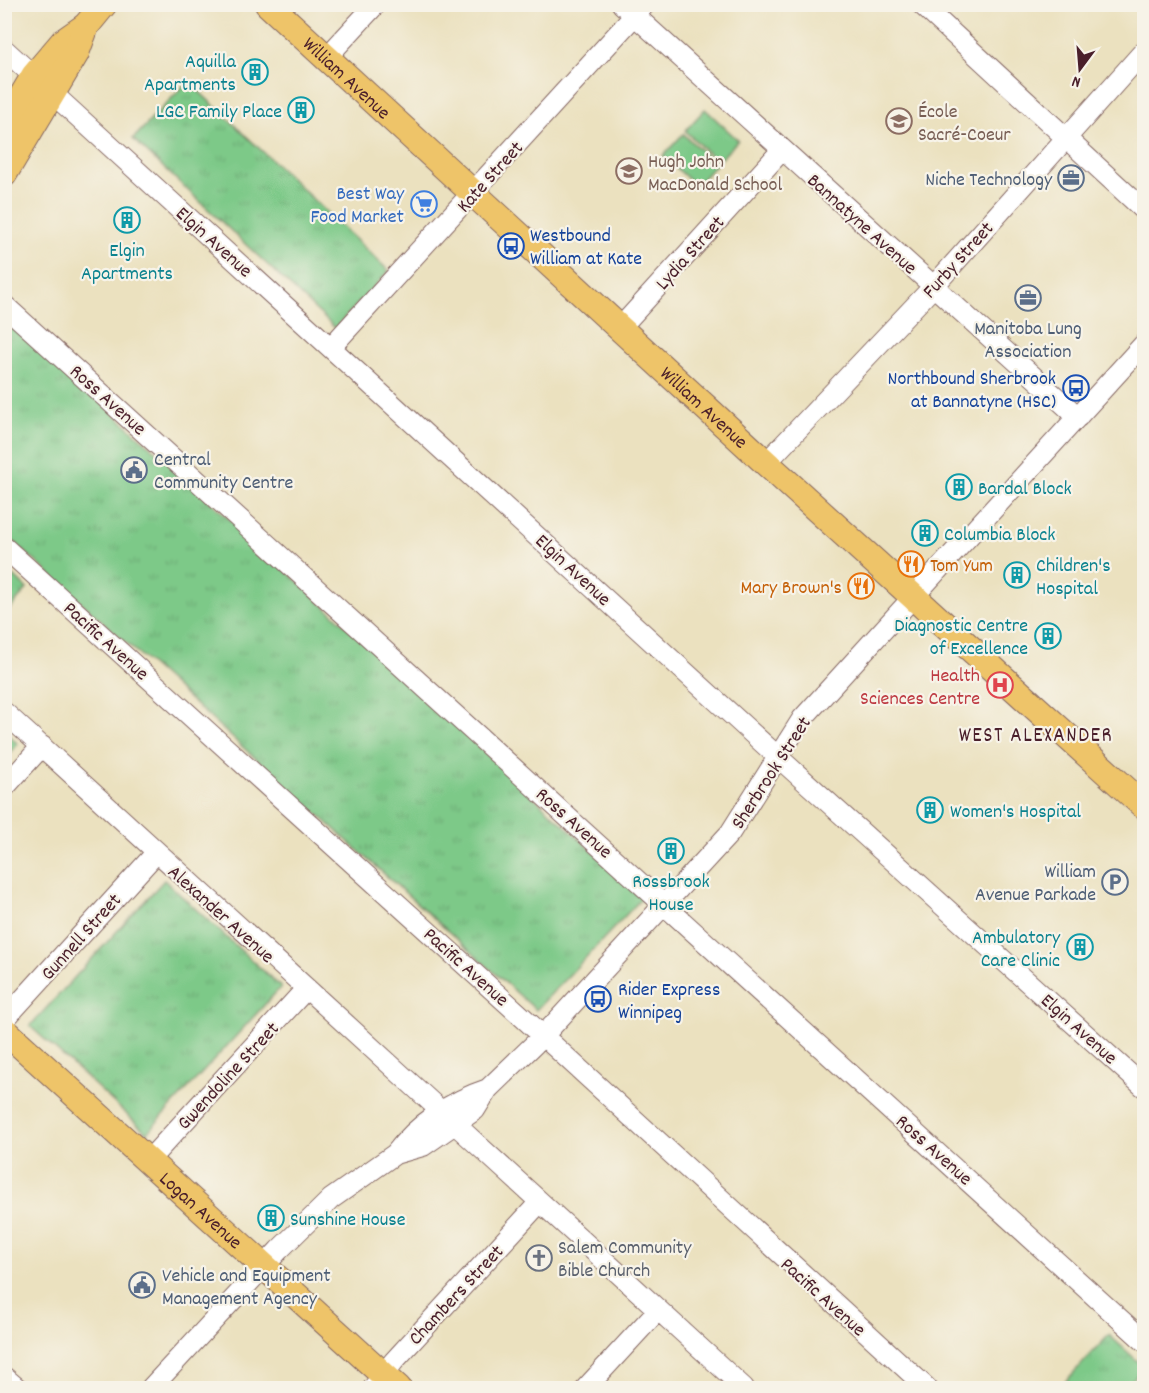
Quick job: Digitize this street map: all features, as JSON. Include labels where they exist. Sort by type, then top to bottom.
[{"type":"main road","points":[[4,127],[42,85],[76,53],[86,26],[104,4]]},
{"type":"main road","name":"William Avenue","points":[[268,4],[766,463],[1144,806]]},
{"type":"main road","points":[[4,174],[42,85]]},
{"type":"main road","name":"Logan Avenue","points":[[4,1030],[264,1266],[385,1385]]},
{"type":"street","points":[[326,58],[376,4]]},
{"type":"street","points":[[921,4],[1144,210]]},
{"type":"street","name":"Bannatyne Avenue","points":[[634,8],[782,150],[1078,417]]},
{"type":"street","name":"Kate Street","points":[[332,346],[474,193],[634,8]]},
{"type":"street","name":"Elgin Avenue","points":[[4,50],[332,346],[778,757],[1144,1087]]},
{"type":"street","name":"Furby Street","points":[[766,463],[933,287],[1144,51]]},
{"type":"street","name":"Lydia Street","points":[[620,328],[782,150]]},
{"type":"street","name":"Ross Avenue","points":[[4,305],[666,904],[1144,1341]]},
{"type":"street","name":"Sherbrook Street","points":[[151,1389],[264,1266],[331,1199],[395,1154],[423,1146],[449,1119],[475,1110],[488,1089],[543,1036],[736,826],[802,719],[1144,344]]},
{"type":"street","name":"Pacific Avenue","points":[[4,547],[543,1036],[927,1389]]},
{"type":"street","name":"Alexander Avenue","points":[[4,712],[305,990],[744,1389]]},
{"type":"street","points":[[4,788],[42,746]]},
{"type":"street","name":"Gunnell Street","points":[[4,1020],[156,853]]},
{"type":"street","name":"Gwendoline Street","points":[[148,1161],[305,990]]},
{"type":"street","name":"Chambers Street","points":[[385,1385],[394,1361],[540,1202]]},
{"type":"street","points":[[586,1389],[658,1310]]},
{"type":"street","points":[[4,1377],[17,1389]]},
{"type":"green space","points":[[188,81],[389,271],[335,328],[133,139]]},
{"type":"green space","points":[[705,109],[738,140],[718,162],[685,131]]},
{"type":"green space","points":[[683,134],[716,164],[696,186],[663,156]]},
{"type":"green space","points":[[4,313],[643,897],[536,1010],[5,534]]},
{"type":"green space","points":[[14,576],[27,589],[5,615],[5,587]]},
{"type":"green space","points":[[5,732],[18,744],[4,758]]},
{"type":"green space","points":[[164,880],[281,987],[147,1133],[30,1026]]},
{"type":"green space","points":[[1109,1335],[1144,1367],[1125,1388],[1070,1388],[1064,1383]]},
{"type":"place","name":"Aquilla Apartments","points":[[255,72]]},
{"type":"place","name":"LGC Family Place","points":[[301,110]]},
{"type":"place","name":"École Sacré-Coeur","points":[[899,121]]},
{"type":"place","name":"Hugh John MacDonald School","points":[[629,171]]},
{"type":"place","name":"Niche Technology","points":[[1071,178]]},
{"type":"place","name":"Best Way Food Market","points":[[424,204]]},
{"type":"place","name":"Elgin Apartments","points":[[127,220]]},
{"type":"place","name":"Westbound William at Kate","points":[[511,246]]},
{"type":"place","name":"Manitoba Lung Association","points":[[1028,298]]},
{"type":"place","name":"Northbound Sherbrook at Bannatyne (HSC)","points":[[1076,388]]},
{"type":"place","name":"Central Community Centre","points":[[134,470]]},
{"type":"place","name":"Bardal Block","points":[[959,487]]},
{"type":"place","name":"Columbia Block","points":[[925,533]]},
{"type":"place","name":"Tom Yum","points":[[911,564]]},
{"type":"place","name":"Children's Hospital","points":[[1017,575]]},
{"type":"place","name":"Mary Brown's","points":[[861,586]]},
{"type":"place","name":"Diagnostic Centre of Excellence","points":[[1048,636]]},
{"type":"place","name":"Health Sciences Centre","points":[[1000,685]]},
{"type":"place","name":"Women's Hospital","points":[[930,810]]},
{"type":"place","name":"Rossbrook House","points":[[671,851]]},
{"type":"place","name":"William Avenue Parkade","points":[[1115,882]]},
{"type":"place","name":"Ambulatory Care Clinic","points":[[1080,947]]},
{"type":"place","name":"Rider Express Winnipeg","points":[[598,999]]},
{"type":"place","name":"Sunshine House","points":[[271,1218]]},
{"type":"place","name":"Salem Community Bible Church","points":[[539,1258]]},
{"type":"place","name":"Vehicle and Equipment Management Agency","points":[[142,1285]]},
{"type":"district","name":"WEST ALEXANDER","points":[[1036,734]]}]
